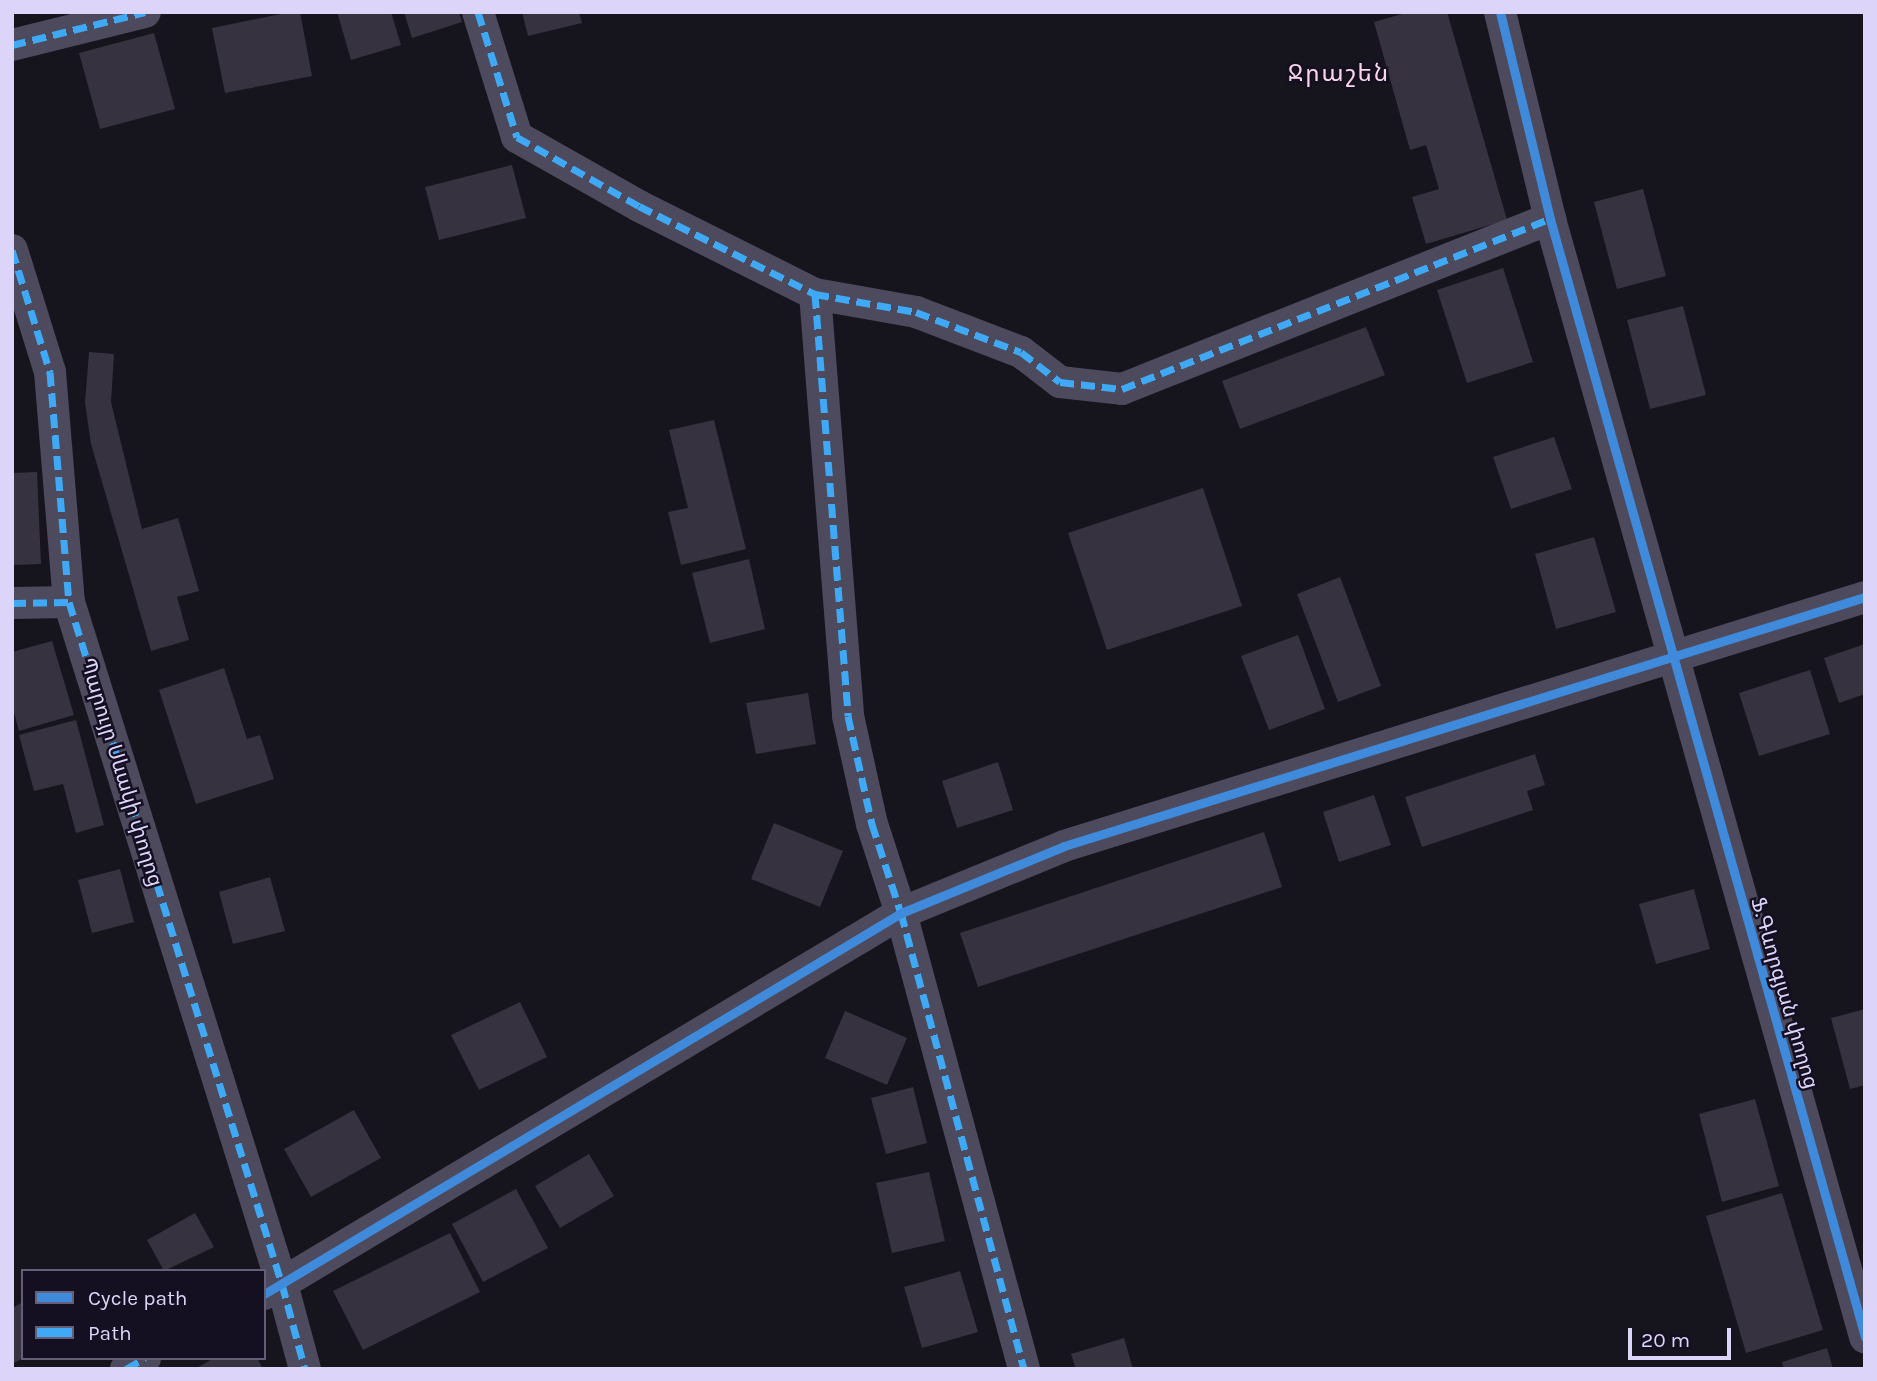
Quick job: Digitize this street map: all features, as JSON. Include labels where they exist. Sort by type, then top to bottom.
[{"type":"street","points":[[12,46],[145,12]]},
{"type":"street","points":[[478,12],[517,137],[639,206],[815,294],[916,313],[1021,352],[1060,382],[1122,389],[1550,219]]},
{"type":"street","name":"Ֆ.Գևորգյան փողոց","points":[[1500,12],[1550,219],[1865,1337]]},
{"type":"street","name":"Պարույր Սևակի փողոց","points":[[12,250],[50,372],[69,602],[273,1289],[305,1369]]},
{"type":"street","points":[[815,294],[848,716],[872,824],[901,913],[1024,1369]]},
{"type":"street","points":[[273,1289],[901,913],[1064,846],[1422,732],[1672,659],[1865,597]]},
{"type":"street","points":[[12,603],[69,602]]},
{"type":"street","points":[[126,1369],[142,1360]]},
{"type":"building","points":[[300,12],[312,76],[225,93],[212,28]]},
{"type":"building","points":[[337,12],[391,12],[401,45],[351,60]]},
{"type":"building","points":[[404,12],[459,12],[462,22],[412,38]]},
{"type":"building","points":[[522,12],[579,12],[582,23],[528,36]]},
{"type":"building","points":[[1409,12],[1447,12],[1507,220],[1426,244],[1412,197],[1439,189],[1426,145],[1410,150],[1374,22]]},
{"type":"building","points":[[154,33],[175,109],[100,129],[79,53]]},
{"type":"building","points":[[512,165],[526,218],[439,240],[425,187]]},
{"type":"building","points":[[1643,189],[1666,276],[1617,289],[1594,202]]},
{"type":"building","points":[[1503,268],[1533,362],[1467,383],[1437,290]]},
{"type":"building","points":[[1683,306],[1706,395],[1650,409],[1627,320]]},
{"type":"building","points":[[1366,327],[1385,375],[1240,429],[1222,381]]},
{"type":"building","points":[[89,352],[114,354],[111,402],[142,529],[178,518],[199,591],[177,597],[189,640],[151,651],[91,444],[85,403]]},
{"type":"building","points":[[714,420],[746,549],[681,565],[668,512],[688,508],[669,430]]},
{"type":"building","points":[[1554,437],[1572,489],[1511,509],[1493,457]]},
{"type":"building","points":[[37,472],[41,564],[12,565],[12,473]]},
{"type":"building","points":[[1203,488],[1242,606],[1107,650],[1068,533]]},
{"type":"building","points":[[1594,537],[1616,612],[1556,629],[1535,554]]},
{"type":"building","points":[[749,559],[765,629],[710,643],[692,573]]},
{"type":"building","points":[[1340,577],[1381,686],[1338,702],[1297,594]]},
{"type":"building","points":[[1298,635],[1325,709],[1269,730],[1241,656]]},
{"type":"building","points":[[52,641],[74,715],[19,731],[12,705],[12,652]]},
{"type":"building","points":[[1865,644],[1865,694],[1839,703],[1824,658]]},
{"type":"building","points":[[224,668],[247,739],[260,735],[274,779],[196,804],[159,690]]},
{"type":"building","points":[[1810,670],[1830,734],[1759,756],[1739,693]]},
{"type":"building","points":[[808,693],[816,744],[756,754],[746,703]]},
{"type":"building","points":[[76,720],[104,825],[76,833],[63,784],[34,791],[19,735]]},
{"type":"building","points":[[1535,754],[1545,785],[1527,791],[1533,810],[1422,847],[1405,797]]},
{"type":"building","points":[[998,762],[1013,810],[957,828],[942,781]]},
{"type":"building","points":[[1374,795],[1391,845],[1339,862],[1323,812]]},
{"type":"building","points":[[774,823],[843,851],[820,907],[751,879]]},
{"type":"building","points":[[1264,832],[1282,887],[978,987],[960,933]]},
{"type":"building","points":[[120,869],[134,922],[92,933],[78,880]]},
{"type":"building","points":[[270,877],[285,931],[233,944],[219,892]]},
{"type":"building","points":[[1694,889],[1710,949],[1656,964],[1639,904]]},
{"type":"building","points":[[520,1002],[547,1057],[479,1090],[451,1035]]},
{"type":"building","points":[[1865,1009],[1865,1085],[1850,1089],[1831,1018]]},
{"type":"building","points":[[845,1011],[907,1038],[887,1085],[825,1058]]},
{"type":"building","points":[[913,1087],[927,1143],[886,1154],[871,1098]]},
{"type":"building","points":[[1755,1099],[1779,1186],[1722,1202],[1699,1114]]},
{"type":"building","points":[[354,1110],[381,1158],[311,1197],[284,1149]]},
{"type":"building","points":[[589,1154],[614,1196],[560,1228],[535,1186]]},
{"type":"building","points":[[929,1172],[945,1241],[892,1253],[876,1183]]},
{"type":"building","points":[[516,1189],[548,1248],[483,1282],[452,1224]]},
{"type":"building","points":[[1782,1193],[1823,1330],[1746,1353],[1706,1216]]},
{"type":"building","points":[[195,1213],[214,1247],[163,1269],[147,1240]]},
{"type":"building","points":[[450,1233],[480,1292],[363,1350],[333,1291]]},
{"type":"building","points":[[960,1271],[978,1332],[922,1348],[904,1287]]},
{"type":"building","points":[[21,1303],[21,1359],[12,1364],[12,1308]]},
{"type":"building","points":[[1124,1338],[1133,1369],[1076,1369],[1071,1354]]},
{"type":"building","points":[[1827,1348],[1833,1369],[1784,1369],[1782,1362]]},
{"type":"building","points":[[211,1360],[258,1360],[263,1369],[195,1369]]},
{"type":"marked path","points":[[12,45],[145,12]]},
{"type":"marked path","points":[[478,12],[517,137],[639,206],[815,294],[916,312],[1021,352],[1060,382],[1122,389],[1550,219]]},
{"type":"marked path","points":[[12,250],[50,372],[69,602],[282,1284],[305,1369]]},
{"type":"marked path","points":[[815,294],[848,716],[872,824],[901,913],[1024,1369]]},
{"type":"marked path","points":[[12,603],[69,602]]},
{"type":"marked path","points":[[126,1369],[142,1360]]},
{"type":"cycle path","points":[[1500,12],[1550,219],[1865,1337]]},
{"type":"cycle path","points":[[266,1293],[901,913],[1064,846],[1865,597]]},
{"type":"district","name":"Ջրաշեն","points":[[1339,74]]}]
